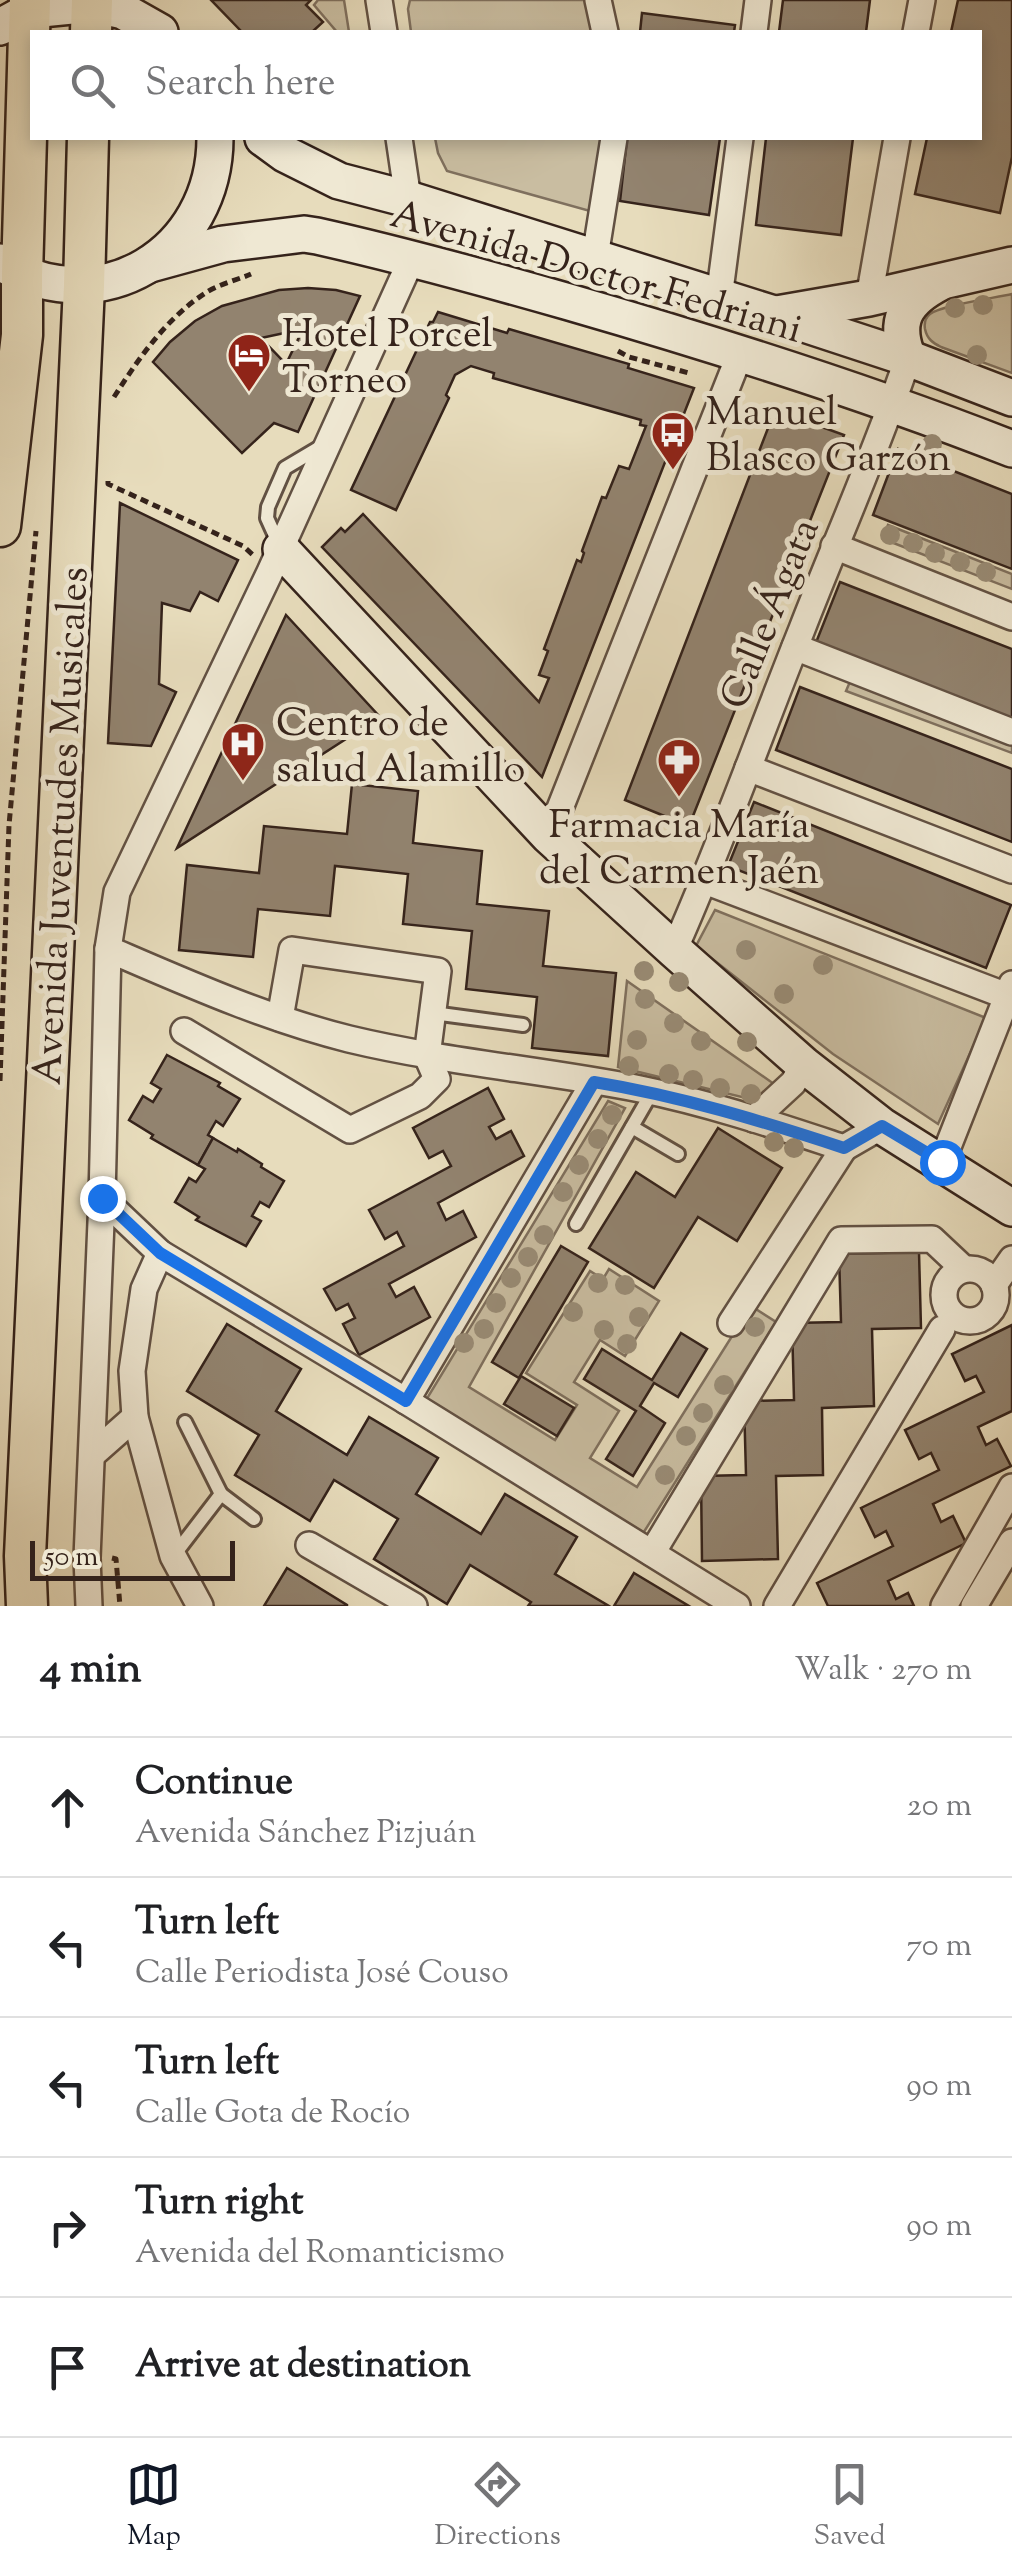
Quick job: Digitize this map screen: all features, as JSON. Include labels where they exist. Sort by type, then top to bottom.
[{"type":"main road","points":[[18,528],[22,335],[11,269],[21,12],[123,11],[157,30]]},
{"type":"main road","name":"Avenida Juventudes Musicales","points":[[27,1606],[25,1556],[88,140]]},
{"type":"main road","points":[[150,264],[192,223],[208,194],[216,162],[216,140]]},
{"type":"main road","name":"Avenida Doctor Fedriani","points":[[266,140],[332,178],[774,314],[908,358],[1012,398]]},
{"type":"main road","name":"Avenida Doctor Fedriani","points":[[84,286],[131,275],[150,264],[223,244],[304,234],[412,258],[684,335],[893,404],[1012,449]]},
{"type":"main road","points":[[740,354],[774,314],[868,298],[1012,265]]},
{"type":"main road","points":[[11,269],[52,284],[84,286]]},
{"type":"main road","points":[[908,358],[900,332],[902,319],[909,305],[923,292],[946,280]]},
{"type":"main road","points":[[270,554],[550,836],[804,1065],[882,1126],[1012,1208]]},
{"type":"street","points":[[379,0],[384,30]]},
{"type":"street","points":[[598,0],[605,30]]},
{"type":"street","points":[[754,30],[758,0]]},
{"type":"street","points":[[916,30],[922,0]]},
{"type":"street","points":[[400,140],[408,199]]},
{"type":"street","points":[[596,258],[614,140]]},
{"type":"street","points":[[719,298],[740,140]]},
{"type":"street","points":[[868,298],[898,140]]},
{"type":"street","name":"Avenida Juventudes Musicales","points":[[89,1606],[87,1558],[108,949],[117,892],[270,554],[328,443],[412,258]]},
{"type":"street","points":[[550,836],[740,354]]},
{"type":"street","name":"Calle Ágata","points":[[674,950],[705,882],[908,358]]},
{"type":"street","points":[[834,546],[1012,617]]},
{"type":"street","points":[[795,647],[1012,732]]},
{"type":"street","points":[[748,768],[1012,870]]},
{"type":"street","points":[[705,882],[1010,993],[942,1162]]},
{"type":"street","points":[[108,949],[217,996],[346,1038],[427,1056],[652,1092],[844,1148]]},
{"type":"street","points":[[184,1031],[350,1130],[420,1096],[437,1079],[427,1056],[438,971],[292,950],[280,1018]]},
{"type":"street","points":[[754,1119],[793,1083],[804,1065]]},
{"type":"street","points":[[406,1401],[594,1082]]},
{"type":"street","points":[[732,1323],[844,1148],[882,1126]]},
{"type":"street","points":[[102,1198],[160,1253],[737,1606]]},
{"type":"street","points":[[652,1554],[841,1240],[932,1238],[964,1269],[982,1272],[994,1285],[996,1294],[991,1310],[976,1320],[958,1319],[946,1307],[943,1292],[950,1277],[964,1269]]},
{"type":"street","points":[[160,1253],[144,1290],[132,1371],[134,1417],[174,1556],[200,1606]]},
{"type":"street","points":[[994,1285],[1012,1259]]},
{"type":"street","points":[[776,1606],[942,1328]]},
{"type":"street","points":[[92,1455],[134,1417]]},
{"type":"street","points":[[944,1606],[1012,1487]]},
{"type":"street","points":[[974,1606],[1012,1542]]},
{"type":"street","points":[[308,1546],[414,1606]]},
{"type":"lane","points":[[433,1013],[523,1025]]},
{"type":"lane","points":[[576,1224],[652,1092]]},
{"type":"lane","points":[[632,1127],[678,1154]]},
{"type":"lane","points":[[185,1422],[221,1494],[254,1519]]},
{"type":"lane","points":[[174,1556],[221,1494]]},
{"type":"path","points":[[106,398],[113,398],[141,354],[172,321],[208,292],[252,274]]},
{"type":"path","points":[[108,484],[243,546],[270,554]]},
{"type":"path","points":[[0,1082],[18,528]]},
{"type":"shaded area","points":[[318,0],[344,0],[349,30],[335,30],[314,5]]},
{"type":"shaded area","points":[[410,0],[590,0],[598,30],[411,30]]},
{"type":"shaded area","points":[[435,140],[609,140],[597,213],[447,171]]},
{"type":"shaded area","points":[[1012,294],[1012,373],[941,347],[927,335],[925,321],[936,311]]},
{"type":"shaded area","points":[[888,525],[1012,574],[1012,589],[883,539]]},
{"type":"shaded area","points":[[852,677],[1012,736],[1012,753],[846,691]]},
{"type":"shaded area","points":[[715,910],[986,1018],[938,1124],[833,1054],[696,946]]},
{"type":"shaded area","points":[[627,981],[774,1084],[754,1100],[618,1067]]},
{"type":"shaded area","points":[[608,1101],[625,1108],[469,1387],[555,1440],[577,1405],[526,1373],[590,1271],[603,1279],[609,1269],[659,1301],[625,1356],[600,1340],[574,1382],[619,1411],[590,1458],[637,1487],[751,1306],[776,1322],[642,1535],[426,1400]]},
{"type":"building","points":[[211,0],[311,0],[306,5],[323,22],[314,30],[240,30]]},
{"type":"building","points":[[783,0],[870,0],[866,30],[779,30]]},
{"type":"building","points":[[958,0],[1012,0],[1012,157],[1000,213],[915,194],[927,140],[982,140],[982,30],[951,30]]},
{"type":"building","points":[[642,13],[735,25],[734,30],[640,30]]},
{"type":"building","points":[[627,140],[720,140],[709,215],[620,201]]},
{"type":"building","points":[[766,140],[853,140],[841,235],[756,225]]},
{"type":"building","name":"Hotel Porcel Torneo","points":[[279,290],[336,290],[360,296],[298,432],[274,423],[242,453],[153,362],[195,321],[222,306]],"holes":[[[303,329],[286,364],[261,338]]]},
{"type":"building","points":[[438,312],[629,364],[628,368],[694,388],[542,777],[322,547],[363,514],[539,702],[549,678],[539,675],[548,651],[544,649],[577,560],[581,562],[602,497],[606,498],[619,466],[629,469],[646,426],[640,425],[641,420],[493,378],[494,373],[471,366],[455,375],[446,395],[449,398],[396,510],[351,490]]},
{"type":"building","points":[[775,410],[844,435],[689,826],[625,800]]},
{"type":"building","points":[[898,449],[1012,494],[1012,569],[873,515]]},
{"type":"building","points":[[120,503],[238,560],[218,601],[200,592],[190,611],[162,603],[159,684],[176,692],[151,746],[108,743]]},
{"type":"building","points":[[840,582],[1012,649],[1012,722],[815,645]]},
{"type":"building","name":"Centro de salud Alamillo","points":[[286,615],[380,717],[177,848]]},
{"type":"building","points":[[800,687],[1012,769],[1012,842],[776,750]]},
{"type":"building","points":[[352,784],[418,791],[413,843],[482,851],[477,904],[549,911],[543,966],[616,973],[608,1056],[532,1048],[537,997],[466,989],[472,931],[403,924],[408,874],[335,866],[330,916],[258,909],[253,957],[179,950],[187,865],[259,873],[264,826],[347,834]]},
{"type":"building","points":[[754,802],[1011,905],[986,968],[728,866]]},
{"type":"building","points":[[167,1055],[220,1083],[218,1086],[240,1099],[223,1126],[216,1121],[208,1135],[213,1138],[198,1165],[151,1138],[153,1135],[129,1120],[143,1096],[153,1102],[161,1089],[151,1083]]},
{"type":"building","points":[[488,1088],[504,1119],[489,1127],[496,1139],[511,1131],[524,1156],[438,1203],[446,1220],[463,1211],[476,1237],[389,1284],[396,1297],[414,1287],[430,1317],[359,1355],[343,1324],[355,1318],[348,1304],[336,1310],[324,1289],[404,1246],[397,1232],[385,1239],[369,1210],[451,1166],[443,1151],[429,1158],[413,1128]]},
{"type":"building","points":[[718,1128],[782,1168],[737,1241],[698,1217],[654,1288],[589,1248],[636,1172],[675,1197]]},
{"type":"building","points":[[213,1138],[237,1152],[238,1149],[284,1181],[269,1207],[260,1202],[252,1216],[261,1221],[246,1246],[196,1220],[199,1217],[175,1202],[189,1178],[196,1182],[205,1169],[198,1165]]},
{"type":"building","points":[[561,1246],[588,1262],[519,1378],[492,1362]]},
{"type":"building","points":[[919,1252],[921,1328],[872,1329],[874,1406],[822,1408],[823,1475],[776,1476],[778,1559],[702,1561],[701,1476],[746,1475],[744,1401],[794,1400],[792,1323],[841,1322],[839,1254]]},
{"type":"building","points":[[227,1324],[301,1369],[276,1411],[347,1455],[369,1417],[438,1458],[416,1494],[481,1534],[505,1494],[577,1537],[555,1574],[609,1606],[528,1606],[531,1602],[470,1565],[447,1604],[374,1559],[398,1519],[334,1480],[310,1521],[235,1475],[259,1435],[187,1391]]},
{"type":"building","points":[[1012,1325],[1012,1411],[978,1427],[986,1445],[997,1439],[1011,1466],[933,1504],[941,1522],[953,1516],[966,1543],[888,1581],[896,1599],[908,1593],[914,1606],[828,1606],[817,1583],[893,1546],[886,1531],[875,1537],[861,1508],[939,1470],[931,1453],[919,1459],[905,1430],[984,1392],[976,1376],[965,1381],[952,1354]]},
{"type":"building","points":[[681,1333],[707,1349],[678,1397],[654,1383],[640,1406],[665,1423],[633,1476],[606,1459],[636,1411],[584,1379],[602,1349],[652,1380]]},
{"type":"building","points":[[521,1376],[574,1408],[557,1436],[504,1404]]},
{"type":"building","points":[[287,1568],[347,1605],[347,1606],[264,1606]]},
{"type":"building","points":[[634,1573],[689,1606],[614,1606]]},
{"type":"place","name":"Hotel Porcel Torneo","points":[[249,393]]},
{"type":"place","name":"Manuel Blasco Garzón","points":[[673,471]]},
{"type":"place","name":"Centro de salud Alamillo","points":[[243,782]]},
{"type":"place","name":"Farmacia María del Carmen Jaén","points":[[679,798]]},
{"type":"route","points":[[102,1198],[160,1253],[406,1401],[594,1082],[642,1090],[754,1119],[844,1148],[882,1126],[942,1162]]}]
